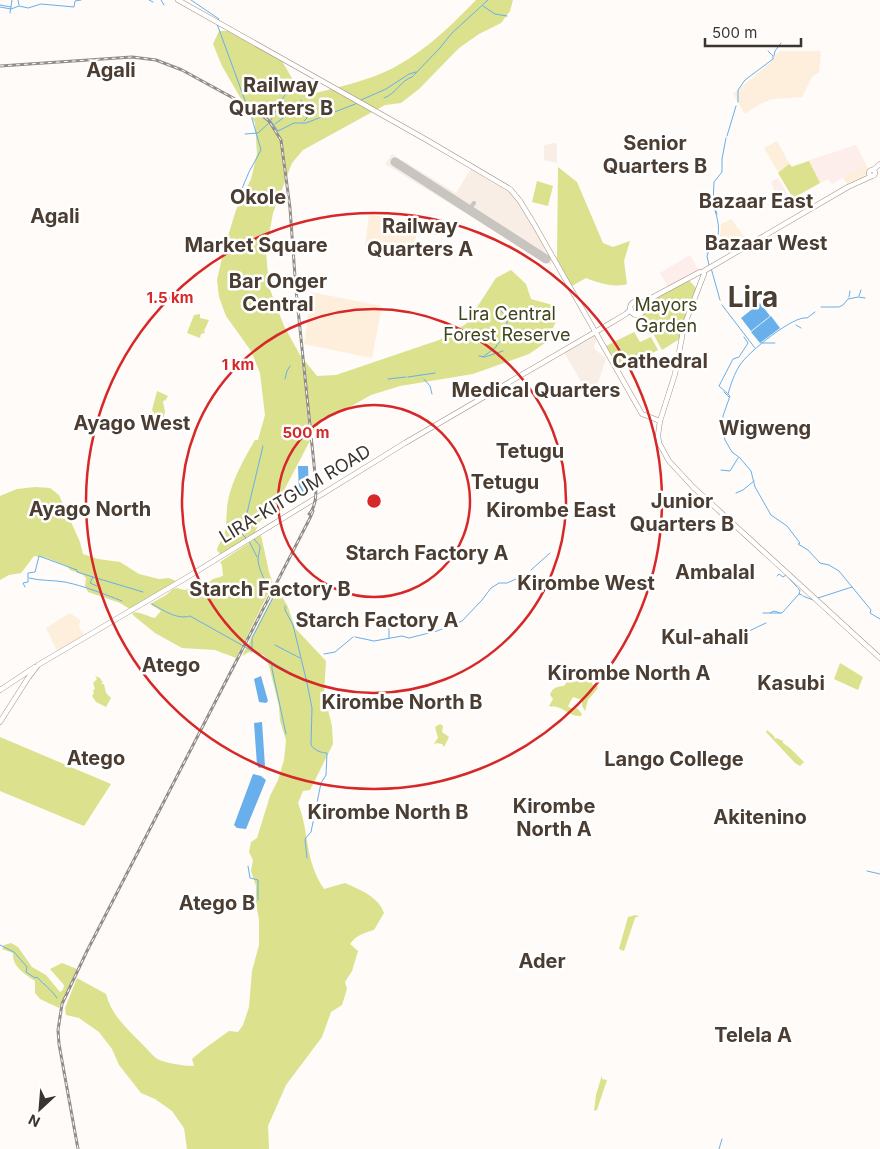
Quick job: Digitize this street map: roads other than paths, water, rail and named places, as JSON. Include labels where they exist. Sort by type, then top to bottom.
[{"type":"main road","points":[[178,0],[492,177],[513,192],[534,224],[642,414],[660,421]]},
{"type":"main road","points":[[335,89],[338,83]]},
{"type":"main road","points":[[646,303],[634,302],[632,311],[637,315],[642,313],[646,303],[702,273],[721,260],[873,174],[880,165]]},
{"type":"main road","points":[[873,174],[880,174]]},
{"type":"main road","points":[[702,273],[684,326],[675,374],[660,421],[659,443],[669,461],[681,476],[880,658]]},
{"type":"main road","name":"LIRA-KITGUM ROAD","points":[[0,722],[28,678],[38,666],[186,578],[405,443],[632,311]]},
{"type":"main road","points":[[0,690],[38,666]]},
{"type":"water","points":[[760,303],[770,316],[751,331],[741,318]]},
{"type":"water","points":[[771,316],[780,328],[760,343],[751,332]]},
{"type":"water","points":[[298,466],[308,466],[309,494],[299,494]]},
{"type":"water","points":[[261,676],[268,701],[266,703],[259,702],[254,679]]},
{"type":"water","points":[[262,722],[265,766],[259,768],[257,765],[254,723]]},
{"type":"water","points":[[253,774],[261,776],[266,780],[246,829],[237,828],[234,825]]},
{"type":"waterway","points":[[10,13],[12,0]]},
{"type":"waterway","points":[[18,0],[19,5]]},
{"type":"waterway","points":[[0,7],[11,9],[19,6],[28,8],[41,4],[74,7],[75,1],[81,0]]},
{"type":"waterway","points":[[149,0],[153,2]]},
{"type":"waterway","points":[[161,0],[164,5]]},
{"type":"waterway","points":[[191,0],[218,20]]},
{"type":"waterway","points":[[384,98],[412,77],[452,33],[488,0]]},
{"type":"waterway","points":[[0,5],[11,7]]},
{"type":"waterway","points":[[483,6],[495,14],[507,16]]},
{"type":"waterway","points":[[217,24],[246,107],[251,115],[261,150],[241,191]]},
{"type":"waterway","points":[[774,56],[781,43]]},
{"type":"waterway","points":[[738,102],[738,90],[745,80],[773,59],[773,56],[768,51]]},
{"type":"waterway","points":[[361,100],[386,89],[409,74],[416,72]]},
{"type":"waterway","points":[[271,120],[275,112],[279,110],[287,90]]},
{"type":"waterway","points":[[301,100],[307,118],[304,121]]},
{"type":"waterway","points":[[245,134],[258,133],[271,121],[278,131],[294,123],[306,123],[358,103]]},
{"type":"waterway","points":[[727,136],[736,106]]},
{"type":"waterway","points":[[275,124],[283,118],[285,113],[288,113]]},
{"type":"waterway","points":[[713,206],[714,182],[722,172],[722,159],[726,138]]},
{"type":"waterway","points":[[713,200],[715,205]]},
{"type":"waterway","points":[[709,265],[707,256],[718,234],[714,207]]},
{"type":"waterway","points":[[715,208],[717,214]]},
{"type":"waterway","points":[[707,253],[708,247]]},
{"type":"waterway","points":[[711,268],[720,300]]},
{"type":"waterway","points":[[859,296],[861,290]]},
{"type":"waterway","points":[[849,297],[850,291]]},
{"type":"waterway","points":[[821,307],[839,307],[848,299],[865,298]]},
{"type":"waterway","points":[[722,305],[755,348]]},
{"type":"waterway","points":[[483,357],[496,347],[507,330],[506,318],[498,309]]},
{"type":"waterway","points":[[815,312],[807,318],[792,322],[782,328],[752,352],[740,365],[734,375],[728,394],[730,396],[723,416],[723,432],[732,452],[751,471],[755,487],[771,515],[787,526],[800,543],[798,544],[808,550],[820,563],[829,565],[839,571],[871,610],[870,613],[880,619]]},
{"type":"waterway","points":[[796,325],[801,328]]},
{"type":"waterway","points":[[728,394],[719,386],[733,359],[739,357],[748,343],[744,337]]},
{"type":"waterway","points":[[761,343],[775,343]]},
{"type":"waterway","points":[[479,356],[485,357],[503,351]]},
{"type":"waterway","points":[[285,379],[290,366]]},
{"type":"waterway","points":[[408,377],[435,373]]},
{"type":"waterway","points":[[388,379],[406,377]]},
{"type":"waterway","points":[[424,379],[430,386],[432,394]]},
{"type":"waterway","points":[[724,392],[729,397]]},
{"type":"waterway","points":[[247,539],[242,534],[263,446]]},
{"type":"waterway","points":[[721,470],[730,471],[738,458]]},
{"type":"waterway","points":[[736,493],[754,481]]},
{"type":"waterway","points":[[252,651],[252,638],[275,594],[261,573],[258,563],[260,546],[254,539]]},
{"type":"waterway","points":[[249,541],[257,557]]},
{"type":"waterway","points":[[531,570],[550,553]]},
{"type":"waterway","points":[[25,587],[23,583],[28,582],[28,573],[35,572],[39,556],[93,577],[90,583],[97,586]]},
{"type":"waterway","points":[[777,576],[779,574],[783,577],[786,575],[797,587]]},
{"type":"waterway","points":[[355,637],[374,641],[402,636],[409,638],[437,631],[462,621],[491,588],[499,583],[507,583],[523,575],[529,575]]},
{"type":"waterway","points":[[93,577],[143,592]]},
{"type":"waterway","points":[[29,578],[65,582],[94,590],[122,601]]},
{"type":"waterway","points":[[818,598],[852,587]]},
{"type":"waterway","points":[[798,588],[799,594],[802,595]]},
{"type":"waterway","points":[[763,613],[782,613],[799,594]]},
{"type":"waterway","points":[[803,596],[813,600]]},
{"type":"waterway","points":[[152,604],[175,616],[190,616],[272,662],[286,734]]},
{"type":"waterway","points":[[285,606],[285,610],[293,625],[312,708],[311,745],[318,751],[327,753],[326,775],[321,783],[311,832],[305,839],[307,858]]},
{"type":"waterway","points":[[770,613],[774,611],[780,613]]},
{"type":"waterway","points":[[732,639],[766,623]]},
{"type":"waterway","points":[[385,624],[389,625],[389,638]]},
{"type":"waterway","points":[[324,654],[335,652],[353,637]]},
{"type":"waterway","points":[[275,645],[300,658]]},
{"type":"waterway","points":[[273,663],[307,682]]},
{"type":"waterway","points":[[248,866],[250,878],[258,880],[258,900]]},
{"type":"waterway","points":[[867,871],[880,874]]},
{"type":"waterway","points":[[0,945],[14,952],[27,967],[26,972],[35,978],[37,977],[57,998]]},
{"type":"waterway","points":[[719,1149],[722,1139]]},
{"type":"railway","points":[[0,66],[132,57],[156,60],[182,70],[257,111],[269,121],[281,140],[290,208],[296,290],[316,484],[314,506],[309,514]]},
{"type":"railway","points":[[78,1149],[59,1044],[58,1030],[62,1004],[87,951],[313,511]]},
{"type":"district","name":"Agali","points":[[111,70]]},
{"type":"district","name":"Railway Quarters B","points":[[281,96]]},
{"type":"district","name":"Senior Quarters B","points":[[655,154]]},
{"type":"district","name":"Okole","points":[[258,197]]},
{"type":"district","name":"Bazaar East","points":[[756,201]]},
{"type":"district","name":"Agali","points":[[55,216]]},
{"type":"district","name":"Railway Quarters A","points":[[420,238]]},
{"type":"district","name":"Bazaar West","points":[[766,243]]},
{"type":"district","name":"Market Square","points":[[256,245]]},
{"type":"district","name":"Bar Onger Central","points":[[278,292]]},
{"type":"district","name":"Lira","points":[[753,297]]},
{"type":"district","name":"Cathedral","points":[[660,361]]},
{"type":"district","name":"Medical Quarters","points":[[536,390]]},
{"type":"district","name":"Ayago West","points":[[132,423]]},
{"type":"district","name":"Wigweng","points":[[765,428]]},
{"type":"district","name":"Tetugu","points":[[530,451]]},
{"type":"district","name":"Tetugu","points":[[505,482]]},
{"type":"district","name":"Ayago North","points":[[90,509]]},
{"type":"district","name":"Kirombe East","points":[[551,510]]},
{"type":"district","name":"Junior Quarters B","points":[[682,512]]},
{"type":"district","name":"Starch Factory A","points":[[427,553]]},
{"type":"district","name":"Ambalal","points":[[715,572]]},
{"type":"district","name":"Kirombe West","points":[[586,583]]},
{"type":"district","name":"Starch Factory B","points":[[270,589]]},
{"type":"district","name":"Starch Factory A","points":[[377,620]]},
{"type":"district","name":"Kul-ahali","points":[[705,637]]},
{"type":"district","name":"Atego","points":[[171,665]]},
{"type":"district","name":"Kirombe North A","points":[[629,673]]},
{"type":"district","name":"Kasubi","points":[[791,683]]},
{"type":"district","name":"Kirombe North B","points":[[402,702]]},
{"type":"district","name":"Atego","points":[[96,758]]},
{"type":"district","name":"Lango College","points":[[674,759]]},
{"type":"district","name":"Kirombe North B","points":[[388,812]]},
{"type":"district","name":"Akitenino","points":[[760,817]]},
{"type":"district","name":"Kirombe North A","points":[[554,818]]},
{"type":"district","name":"Atego B","points":[[217,903]]},
{"type":"district","name":"Ader","points":[[542,961]]},
{"type":"district","name":"Telela A","points":[[753,1035]]},
{"type":"park label","name":"Mayors Garden","points":[[666,315]]},
{"type":"park label","name":"Lira Central Forest Reserve","points":[[507,324]]}]
